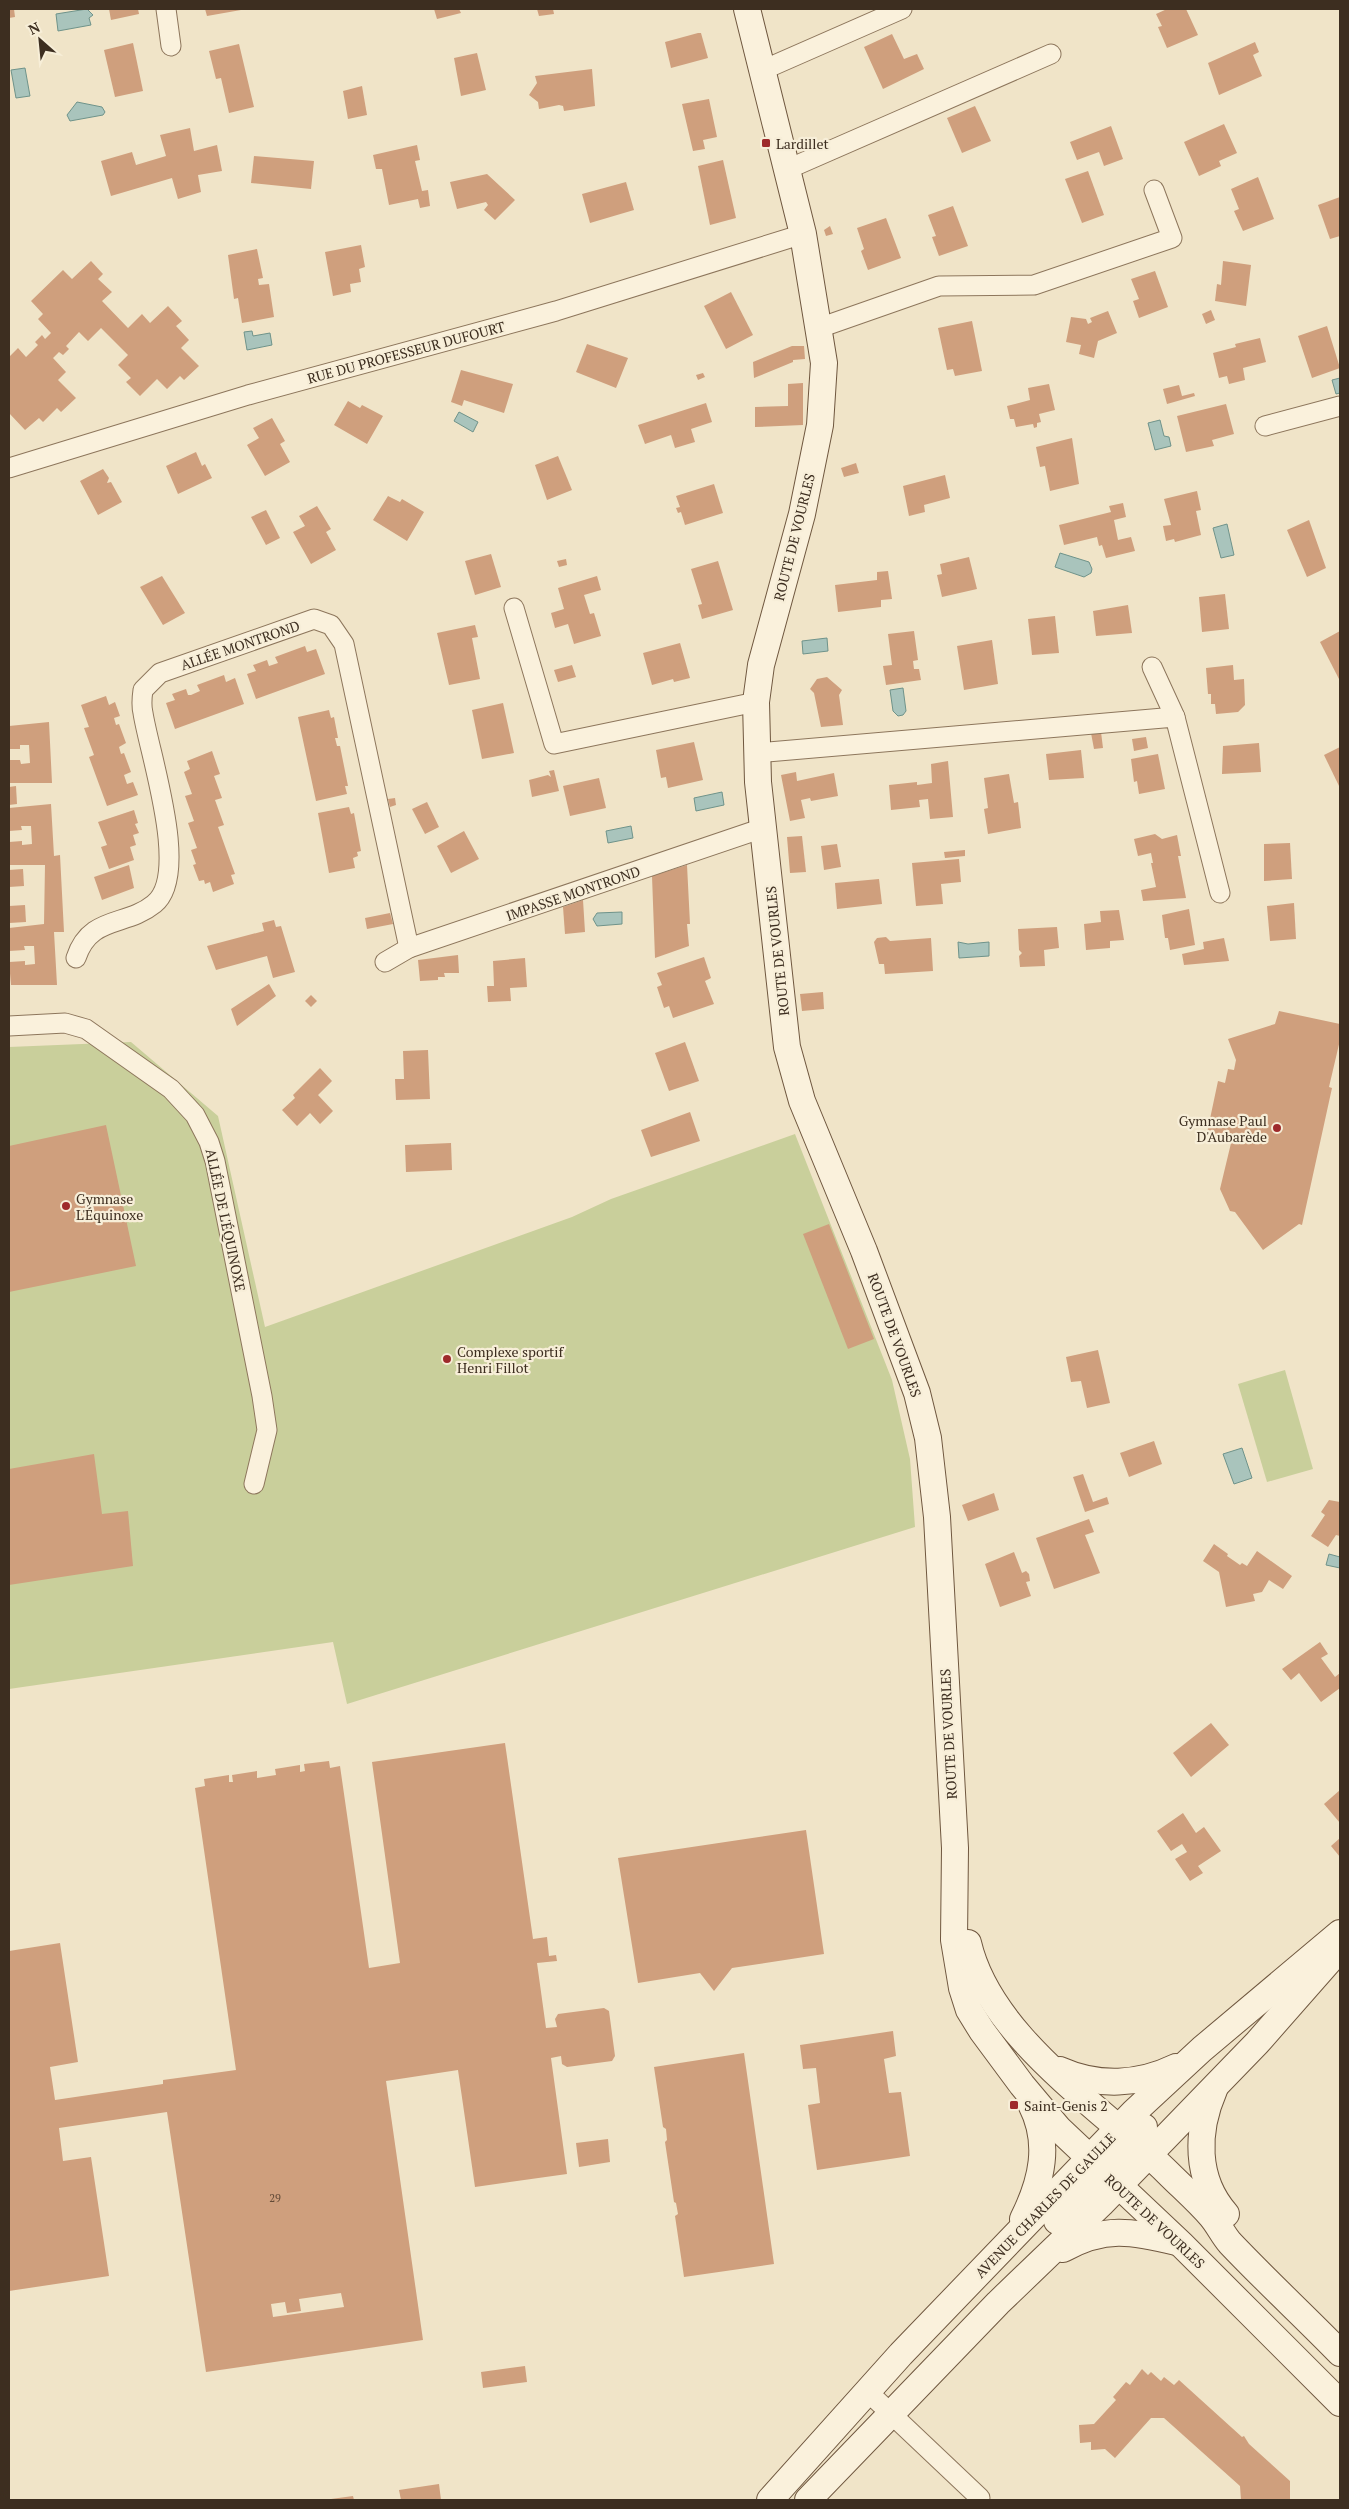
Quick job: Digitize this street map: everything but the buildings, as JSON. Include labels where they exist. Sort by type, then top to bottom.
[{"type":"street","points":[[166,9],[171,46]]},
{"type":"street","name":"ROUTE DE VOURLES","points":[[747,9],[803,234],[824,363],[820,425],[802,514],[760,665],[756,702],[757,753],[763,828],[787,1046],[802,1101],[864,1251],[914,1384],[928,1438],[937,1517],[954,1848],[954,1940],[962,1988],[969,2010],[982,2031],[1022,2085],[1039,2120],[1043,2154],[1034,2196],[1014,2237]]},
{"type":"street","points":[[763,70],[902,9]]},
{"type":"street","points":[[788,169],[1051,54]]},
{"type":"street","points":[[819,328],[939,286],[1034,285],[1172,238],[1154,190]]},
{"type":"street","name":"RUE DU PROFESSEUR DUFOURT","points":[[9,468],[248,395],[556,311],[803,234]]},
{"type":"street","points":[[1265,426],[1340,406]]},
{"type":"street","points":[[514,608],[554,744],[756,702]]},
{"type":"street","name":"ALLÉE MONTROND","points":[[76,958],[81,942],[98,928],[155,904],[168,886],[168,832],[159,781],[142,711],[143,690],[160,673],[314,619],[331,625],[344,644],[409,948]]},
{"type":"street","points":[[1152,667],[1175,717],[1220,893]]},
{"type":"street","points":[[757,753],[1175,717]]},
{"type":"street","name":"IMPASSE MONTROND","points":[[385,962],[409,948],[763,828]]},
{"type":"street","name":"ALLÉE DE L'ÉQUINOXE","points":[[9,1026],[65,1023],[92,1032],[180,1096],[200,1123],[215,1161],[262,1396],[267,1430],[254,1484]]},
{"type":"street","name":"ROUTE DE VOURLES","points":[[954,1884],[975,1968],[986,1992],[1006,2021],[1051,2067],[1119,2157],[1181,2244],[1340,2403]]},
{"type":"street","points":[[1051,2067],[1092,2081],[1129,2081],[1160,2074],[1189,2059],[1202,2049],[1340,1933]]},
{"type":"street","name":"AVENUE CHARLES DE GAULLE","points":[[770,2500],[868,2392],[1014,2237],[1217,2082],[1256,2043],[1340,1948]]},
{"type":"street","points":[[998,2303],[1030,2248],[1119,2157],[1179,2092],[1202,2049]]},
{"type":"street","points":[[1217,2082],[1207,2105],[1202,2130],[1201,2155],[1206,2185],[1214,2201],[1240,2230],[1262,2276]]},
{"type":"street","points":[[1022,2085],[1044,2093],[1119,2157]]},
{"type":"street","name":"ROUTE DE VOURLES","points":[[1119,2157],[1211,2216],[1228,2242],[1340,2353]]},
{"type":"street","name":"AVENUE CHARLES DE GAULLE","points":[[808,2500],[1042,2260],[1119,2157]]},
{"type":"street","points":[[1042,2260],[1077,2241],[1104,2232],[1119,2231],[1144,2234],[1181,2244]]},
{"type":"street","points":[[868,2392],[980,2498]]},
{"type":"green space","name":"Complexe sportif Henri Fillot","points":[[131,1042],[218,1116],[265,1327],[572,1217],[611,1199],[795,1134],[892,1380],[910,1459],[915,1527],[347,1704],[333,1642],[9,1689],[9,1047]]},
{"type":"green space","points":[[1285,1370],[1313,1469],[1267,1482],[1238,1384]]},
{"type":"water","points":[[87,9],[93,15],[89,18],[91,25],[58,31],[56,14]]},
{"type":"water","points":[[25,68],[30,96],[16,98],[11,70]]},
{"type":"water","points":[[77,102],[102,107],[105,112],[103,115],[70,121],[67,115]]},
{"type":"water","points":[[252,331],[253,336],[270,333],[272,345],[247,350],[244,332]]},
{"type":"water","points":[[1340,378],[1340,393],[1336,394],[1332,380]]},
{"type":"water","points":[[459,412],[478,422],[473,432],[454,421]]},
{"type":"water","points":[[1160,420],[1164,436],[1169,437],[1171,446],[1155,450],[1148,423]]},
{"type":"water","points":[[1227,524],[1234,555],[1221,558],[1213,528]]},
{"type":"water","points":[[1060,553],[1089,562],[1092,569],[1091,573],[1084,577],[1055,567]]},
{"type":"water","points":[[827,638],[828,651],[803,654],[802,641]]},
{"type":"water","points":[[903,688],[906,711],[903,715],[898,716],[893,711],[890,690]]},
{"type":"water","points":[[722,792],[724,805],[696,811],[694,798]]},
{"type":"water","points":[[631,826],[633,838],[608,843],[606,831]]},
{"type":"water","points":[[622,912],[622,924],[597,926],[593,919],[597,913]]},
{"type":"water","points":[[958,942],[968,944],[989,942],[989,956],[959,958]]},
{"type":"water","points":[[1242,1448],[1252,1478],[1234,1484],[1223,1454]]},
{"type":"water","points":[[1329,1554],[1340,1557],[1340,1568],[1326,1565]]},
{"type":"place","name":"Lardillet","points":[[766,143]]},
{"type":"place","name":"Gymnase Paul D'Aubarède","points":[[1277,1128]]},
{"type":"place","name":"Gymnase L'Équinoxe","points":[[66,1206]]},
{"type":"place","name":"Complexe sportif Henri Fillot","points":[[447,1359]]},
{"type":"place","name":"Saint-Genis 2","points":[[1014,2105]]}]
